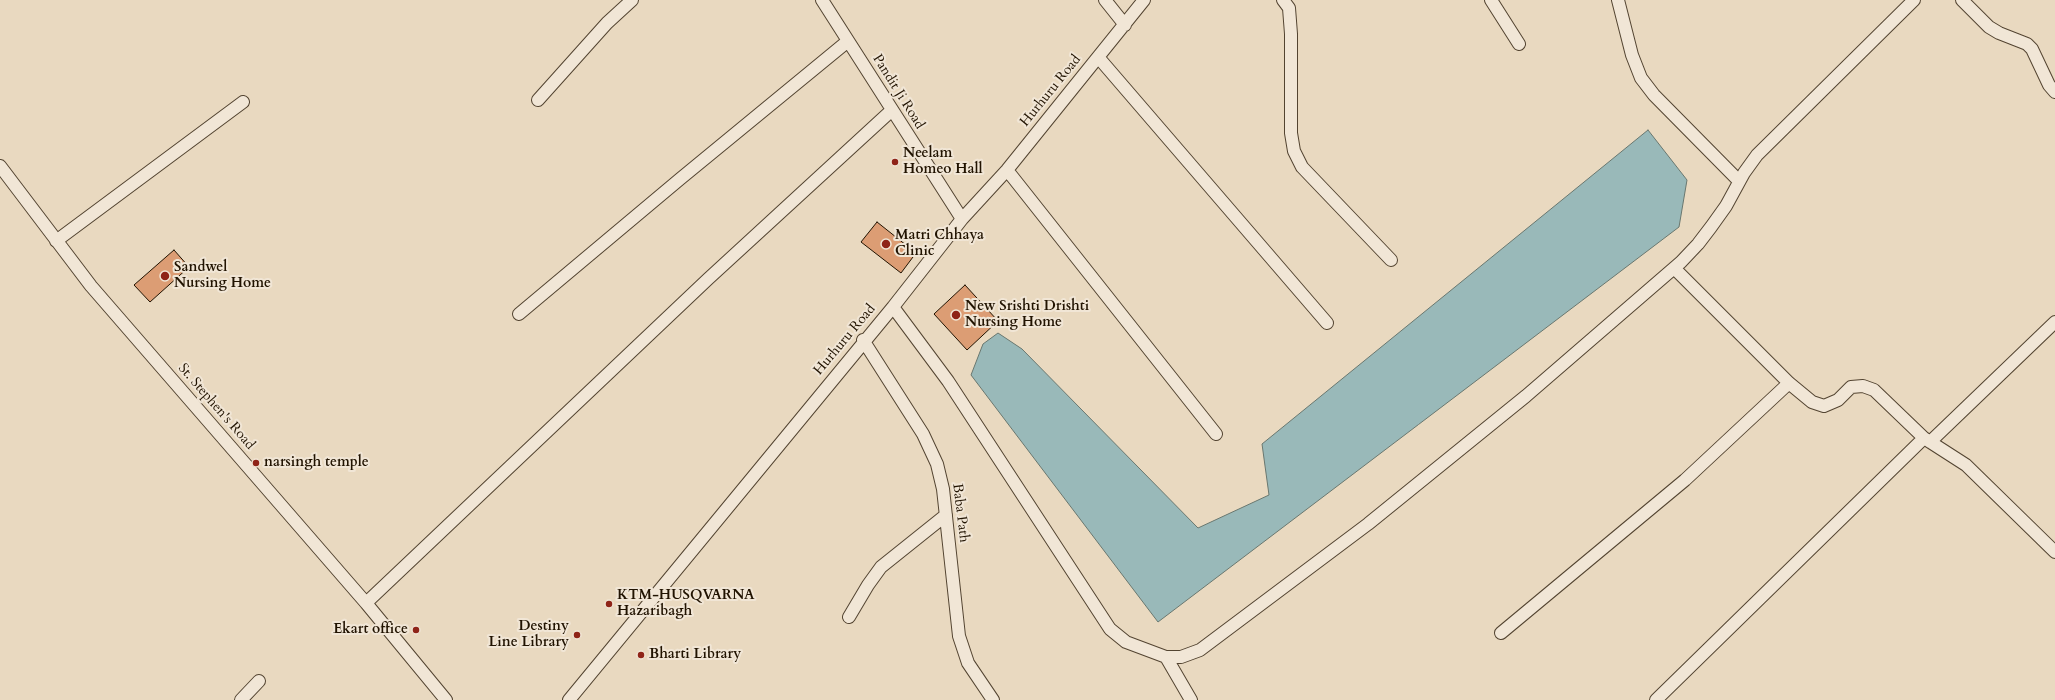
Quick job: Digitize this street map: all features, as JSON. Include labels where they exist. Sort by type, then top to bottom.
[{"type":"street","points":[[538,100],[607,23],[632,0]]},
{"type":"street","name":"Pandit Ji Road","points":[[822,0],[962,219]]},
{"type":"street","points":[[1105,0],[1125,25]]},
{"type":"street","name":"Hurhuru Road","points":[[569,700],[863,340],[893,306],[962,219],[1007,170],[1144,0]]},
{"type":"street","points":[[1283,0],[1289,8],[1291,34],[1291,133],[1294,152],[1302,167],[1391,260]]},
{"type":"street","points":[[1490,0],[1519,44]]},
{"type":"street","points":[[1618,0],[1632,55],[1641,78],[1654,95],[1739,181]]},
{"type":"street","points":[[893,306],[948,381],[1110,629],[1126,642],[1166,656],[1181,657],[1200,650],[1368,524],[1526,396],[1674,268],[1698,244],[1726,206],[1739,181],[1757,156],[1914,0]]},
{"type":"street","points":[[1962,0],[1989,27],[1999,33],[2027,44],[2032,49],[2049,85],[2055,92]]},
{"type":"street","points":[[519,314],[848,41]]},
{"type":"street","points":[[1098,57],[1327,323]]},
{"type":"street","points":[[56,242],[244,102]]},
{"type":"street","points":[[366,603],[708,278],[892,110]]},
{"type":"street","name":"St. Stephen's Road","points":[[0,166],[56,242],[91,286],[366,603],[446,700]]},
{"type":"street","points":[[1007,170],[1216,434]]},
{"type":"street","points":[[1674,268],[1789,383],[1812,402],[1824,406],[1838,400],[1851,387],[1863,386],[1874,390],[1927,440],[1966,465],[2055,552]]},
{"type":"street","points":[[1656,700],[1927,440],[2055,322]]},
{"type":"street","name":"Baba Path","points":[[863,340],[926,440],[937,464],[943,488],[959,636],[968,663],[993,700]]},
{"type":"street","points":[[1501,633],[1685,480],[1789,383]]},
{"type":"street","points":[[849,617],[868,585],[881,567],[946,515]]},
{"type":"street","points":[[1166,656],[1191,700]]},
{"type":"street","points":[[241,700],[259,681]]},
{"type":"water","points":[[1648,130],[1687,180],[1679,227],[1158,622],[971,375],[983,344],[998,333],[1022,349],[1198,528],[1269,495],[1262,444]]},
{"type":"building","points":[[877,222],[916,253],[901,273],[861,242]]},
{"type":"building","points":[[174,250],[189,267],[150,302],[134,285]]},
{"type":"building","points":[[965,285],[998,321],[967,350],[934,314]]},
{"type":"place","name":"Neelam Homeo Hall","points":[[895,162]]},
{"type":"place","name":"Matri Chhaya Clinic","points":[[886,244]]},
{"type":"place","name":"Sandwel Nursing Home","points":[[165,276]]},
{"type":"place","name":"New Srishti Drishti Nursing Home","points":[[956,315]]},
{"type":"place","name":"narsingh temple","points":[[256,463]]},
{"type":"place","name":"KTM-HUSQVARNA Hazaribagh","points":[[609,604]]},
{"type":"place","name":"Ekart office","points":[[416,630]]},
{"type":"place","name":"Destiny Line Library","points":[[577,635]]},
{"type":"place","name":"Bharti Library","points":[[641,655]]}]
